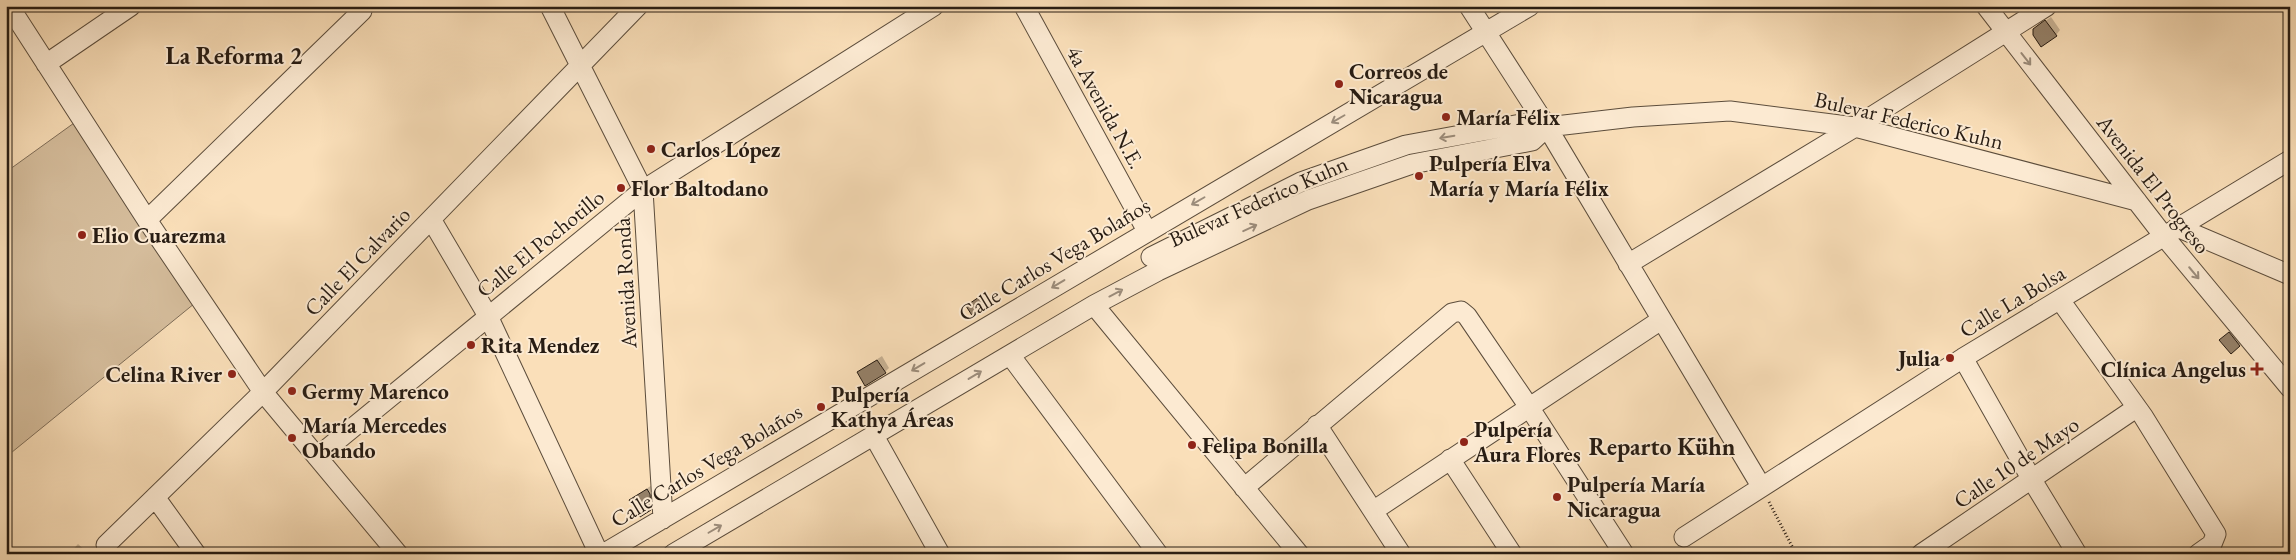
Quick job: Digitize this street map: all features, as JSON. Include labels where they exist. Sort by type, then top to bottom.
[{"type":"street","points":[[10,6],[147,220],[262,392],[398,554]]},
{"type":"street","points":[[46,64],[131,6]]},
{"type":"street","points":[[147,220],[362,11],[359,6]]},
{"type":"street","name":"Avenida Ronda","points":[[550,6],[643,190],[663,519]]},
{"type":"street","name":"Calle El Calvario","points":[[106,545],[262,392],[638,6]]},
{"type":"street","name":"Calle El Pochotillo","points":[[317,457],[643,190],[934,6]]},
{"type":"street","name":"4a Avenida N.E.","points":[[1024,6],[1143,234],[1155,264]]},
{"type":"street","points":[[1469,6],[1547,127],[1761,486]]},
{"type":"street","name":"Calle Carlos Vega Bolaños","points":[[601,554],[632,545],[663,519],[1530,6]]},
{"type":"street","name":"Avenida El Progreso","points":[[1986,6],[2004,32],[2137,201],[2170,231],[2290,388]]},
{"type":"street","points":[[1628,264],[1855,126],[2047,6]]},
{"type":"street","name":"Bulevar Federico Kuhn","points":[[1155,264],[1301,182],[1406,145],[1526,123],[1547,127],[1633,117],[1730,111],[1855,126],[2137,201]]},
{"type":"street","name":"Calle La Bolsa","points":[[1684,537],[1963,358],[2290,160]]},
{"type":"street","points":[[431,219],[488,316],[601,554]]},
{"type":"street","points":[[2170,231],[2290,275]]},
{"type":"street","points":[[673,554],[1094,305],[1155,264]]},
{"type":"street","points":[[2060,300],[2136,408],[2216,534],[2212,544],[2198,554]]},
{"type":"street","points":[[1094,305],[1299,554]]},
{"type":"street","points":[[1244,488],[1452,313],[1460,311],[1467,316],[1530,407],[1624,554]]},
{"type":"street","points":[[1373,512],[1661,320]]},
{"type":"street","points":[[1010,355],[1158,554]]},
{"type":"street","points":[[1963,358],[2032,480],[2077,554]]},
{"type":"street","name":"Calle 10 de Mayo","points":[[1921,554],[2136,408]]},
{"type":"street","points":[[1317,425],[1401,554]]},
{"type":"street","points":[[874,436],[940,554]]},
{"type":"street","points":[[1450,459],[1512,554]]},
{"type":"street","points":[[155,497],[196,554]]},
{"type":"path","points":[[1761,486],[1796,554]]},
{"type":"shaded area","name":"Elio Cuarezma","points":[[81,118],[200,299],[6,457],[6,172]]},
{"type":"building","points":[[2045,20],[2057,36],[2041,47],[2033,35],[2033,29]]},
{"type":"building","points":[[979,297],[986,308],[973,317],[966,306]]},
{"type":"building","points":[[2229,332],[2240,346],[2231,354],[2219,340]]},
{"type":"building","points":[[877,360],[886,373],[865,386],[857,372]]},
{"type":"building","points":[[647,489],[650,494],[651,510],[640,517],[629,500]]},
{"type":"place","name":"Correos de Nicaragua","points":[[1339,84]]},
{"type":"place","name":"María Félix","points":[[1446,117]]},
{"type":"place","name":"Carlos López","points":[[651,149]]},
{"type":"place","name":"Pulpería Elva María y María Félix","points":[[1419,176]]},
{"type":"place","name":"Flor Baltodano","points":[[621,188]]},
{"type":"place","name":"Elio Cuarezma","points":[[82,235]]},
{"type":"place","name":"Rita Mendez","points":[[471,345]]},
{"type":"place","name":"Julia","points":[[1950,358]]},
{"type":"place","name":"Clínica Angelus","points":[[2257,369]]},
{"type":"place","name":"Celina River","points":[[232,374]]},
{"type":"place","name":"Germy Marenco","points":[[292,391]]},
{"type":"place","name":"Pulpería Kathya Áreas","points":[[821,407]]},
{"type":"place","name":"María Mercedes Obando","points":[[292,438]]},
{"type":"place","name":"Pulpería Aura Flores","points":[[1464,442]]},
{"type":"place","name":"Felipa Bonilla","points":[[1192,445]]},
{"type":"place","name":"Pulpería María Nicaragua","points":[[1557,497]]},
{"type":"district","name":"La Reforma 2","points":[[234,56]]},
{"type":"district","name":"Reparto Kühn","points":[[1662,447]]}]
